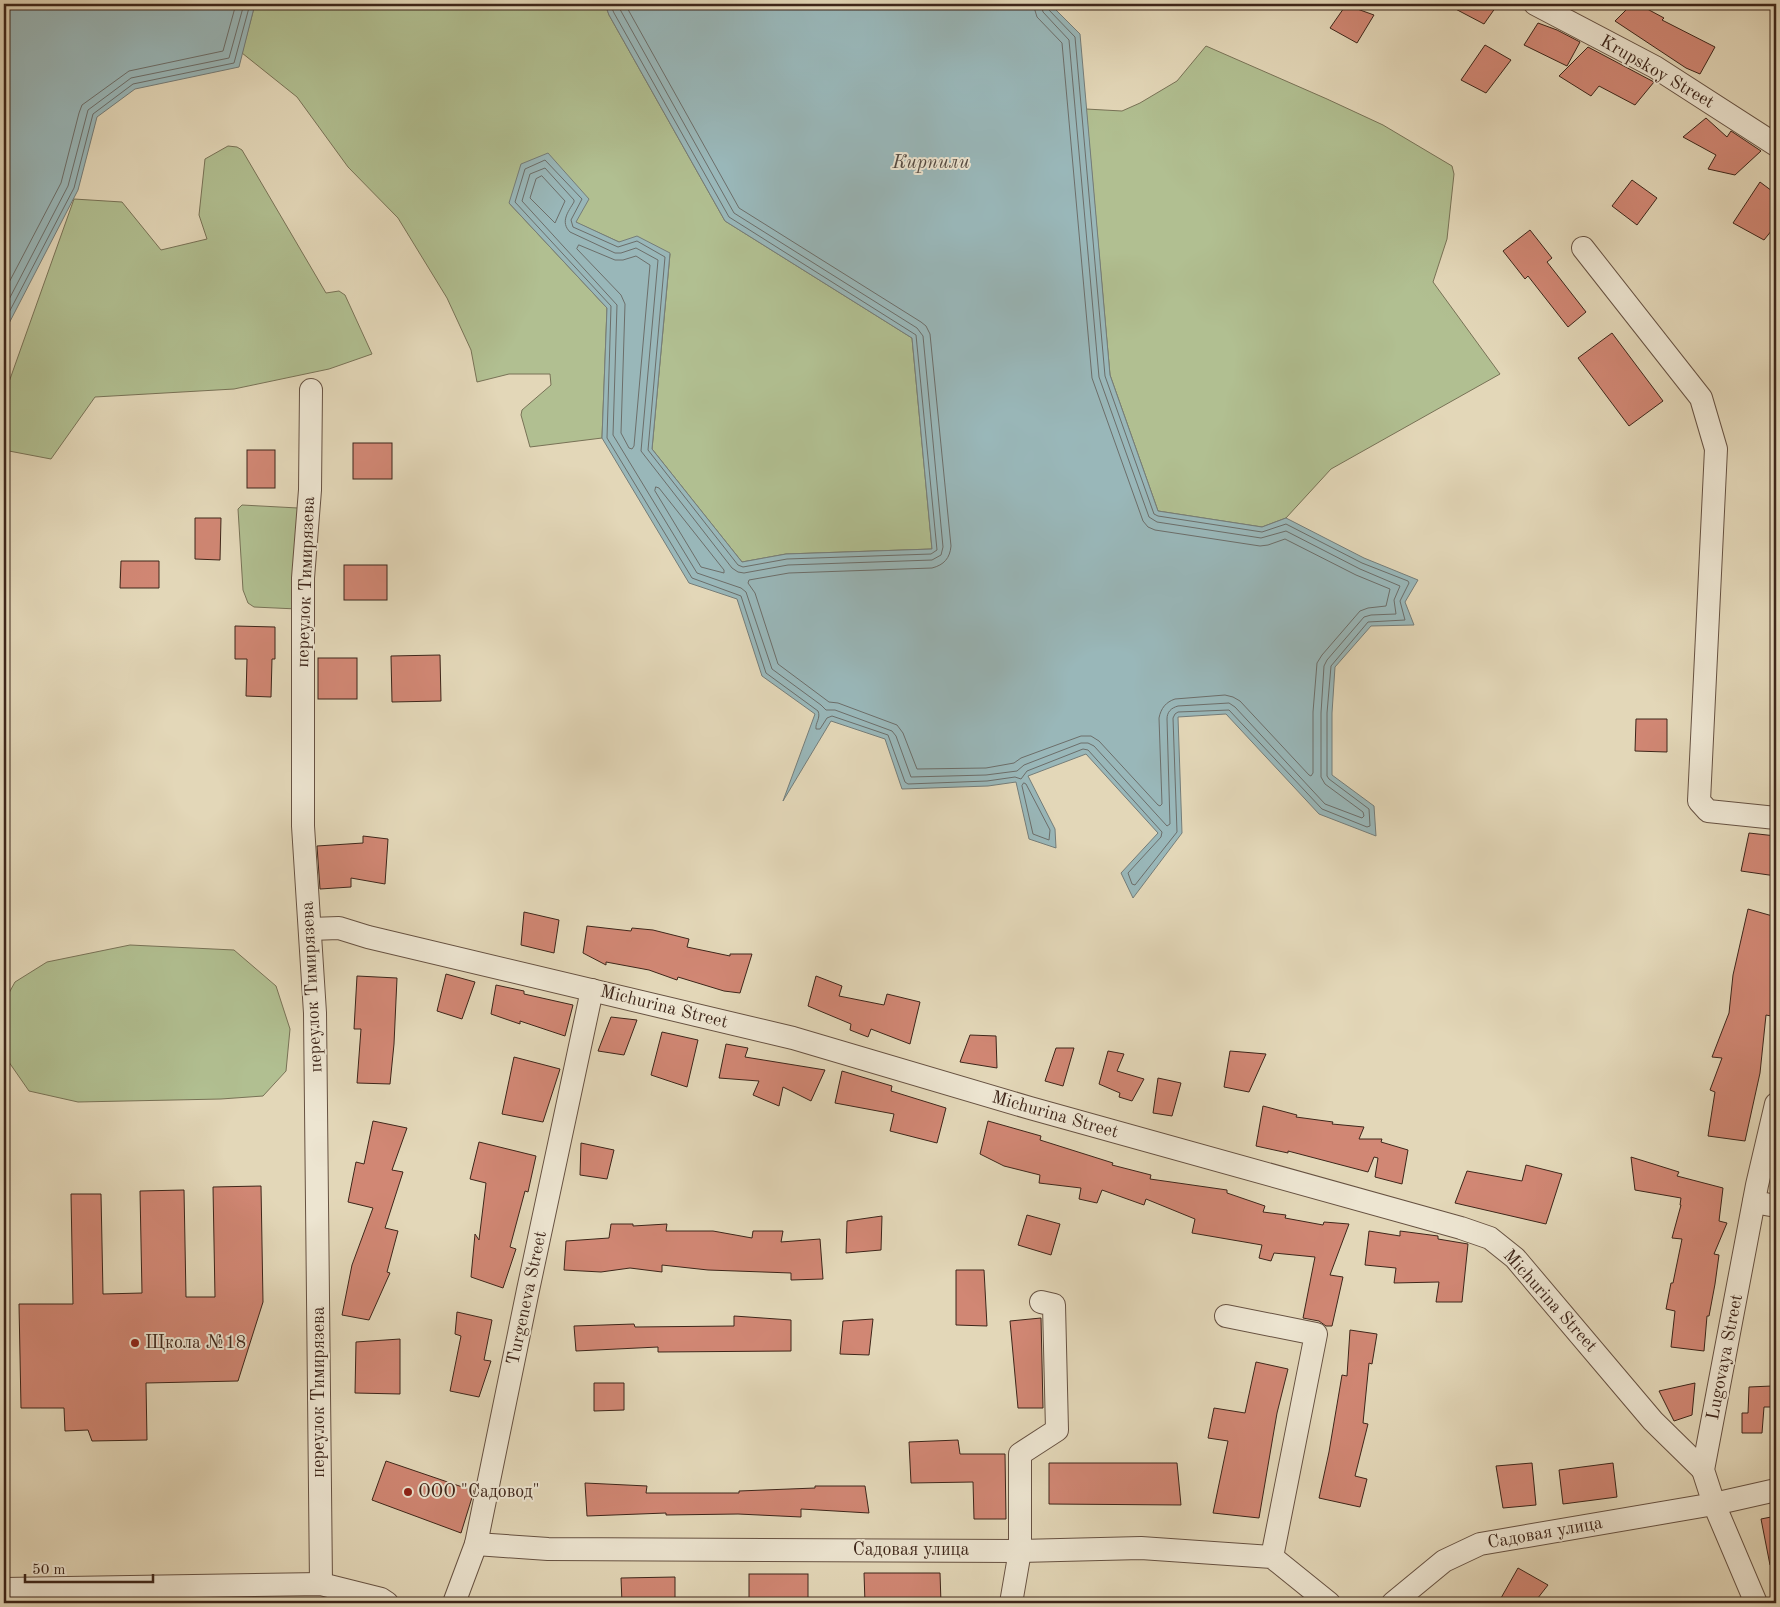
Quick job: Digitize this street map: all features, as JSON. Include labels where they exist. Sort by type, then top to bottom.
[{"type":"street","name":"Krupskoy Street","points":[[1535,4],[1655,67],[1776,145]]},
{"type":"street","points":[[1583,248],[1701,398],[1716,449],[1699,801],[1708,810],[1776,818]]},
{"type":"street","name":"переулок Тимирязева","points":[[311,390],[310,490],[303,578],[303,826],[315,1012],[321,1584]]},
{"type":"street","name":"Michurina Street","points":[[310,929],[339,928],[377,939],[793,1038],[1030,1108],[1461,1228],[1490,1238],[1515,1258],[1654,1420],[1703,1470]]},
{"type":"street","name":"Turgeneva Street","points":[[454,1603],[476,1544],[592,990]]},
{"type":"street","name":"Lugovaya Street","points":[[1756,1603],[1714,1504],[1703,1470],[1754,1202],[1776,1104]]},
{"type":"street","points":[[1754,1202],[1776,1206]]},
{"type":"street","points":[[1011,1603],[1020,1551],[1020,1454],[1057,1430],[1054,1305],[1041,1302]]},
{"type":"street","points":[[1226,1316],[1316,1334],[1272,1557],[1329,1603]]},
{"type":"street","name":"Садовая улица","points":[[1394,1603],[1444,1561],[1480,1544],[1714,1504],[1776,1490]]},
{"type":"street","name":"Садовая улица","points":[[476,1544],[548,1549],[1020,1551],[1141,1548],[1272,1557]]},
{"type":"street","points":[[4,1589],[321,1584],[381,1599],[387,1603]]},
{"type":"green space","points":[[255,4],[605,4],[609,15],[725,221],[912,338],[932,549],[786,554],[742,562],[652,449],[670,254],[619,242],[575,222],[509,203],[607,308],[602,438],[530,447],[521,415],[522,410],[551,385],[550,374],[509,374],[477,382],[471,350],[447,298],[398,218],[348,167],[297,97],[242,53]]},
{"type":"green space","points":[[1206,46],[1383,125],[1452,166],[1454,174],[1447,239],[1433,282],[1500,374],[1331,469],[1286,518],[1262,527],[1158,511],[1110,375],[1086,109],[1122,111],[1140,103],[1177,81]]},
{"type":"green space","points":[[228,146],[237,147],[242,150],[326,293],[339,291],[345,295],[372,354],[329,369],[234,389],[95,397],[51,459],[9,451],[4,448],[4,396],[74,199],[122,202],[161,250],[207,239],[199,215],[205,159]]},
{"type":"green space","points":[[242,505],[298,508],[297,609],[254,607],[248,603],[243,590],[238,509]]},
{"type":"green space","points":[[130,945],[234,950],[276,986],[290,1029],[286,1071],[263,1096],[221,1099],[78,1102],[29,1091],[4,1055],[4,1002],[15,982],[47,962]]},
{"type":"water","points":[[4,4],[255,4],[239,67],[135,89],[97,117],[78,190],[4,333]]},
{"type":"water","name":"Кирпили","points":[[605,4],[1050,4],[1080,34],[1110,375],[1158,511],[1262,527],[1286,518],[1364,558],[1418,580],[1405,602],[1414,625],[1371,626],[1335,667],[1332,713],[1332,775],[1374,806],[1376,836],[1319,814],[1226,714],[1178,717],[1182,833],[1133,898],[1121,873],[1158,833],[1086,754],[1028,776],[1055,829],[1056,848],[1029,839],[1016,782],[988,786],[902,789],[885,739],[831,721],[783,801],[815,714],[762,676],[737,599],[689,583],[602,438],[607,308],[509,203],[521,164],[548,153],[589,199],[576,222],[619,242],[637,236],[670,253],[652,449],[742,562],[786,554],[932,549],[912,338],[725,221],[609,15]]},
{"type":"building","points":[[1446,4],[1498,4],[1484,24]]},
{"type":"building","points":[[1632,4],[1638,4],[1664,18],[1662,20],[1715,47],[1700,74],[1686,68],[1615,21]]},
{"type":"building","points":[[1346,5],[1374,15],[1357,43],[1330,28]]},
{"type":"building","points":[[1538,23],[1580,42],[1567,66],[1524,45]]},
{"type":"building","points":[[1485,45],[1511,60],[1486,93],[1461,80]]},
{"type":"building","points":[[1588,47],[1654,82],[1635,105],[1599,86],[1591,96],[1559,76]]},
{"type":"building","points":[[1706,118],[1727,137],[1731,131],[1761,151],[1735,175],[1708,169],[1716,155],[1683,137]]},
{"type":"building","points":[[1632,180],[1657,198],[1637,225],[1612,206]]},
{"type":"building","points":[[1760,182],[1776,194],[1776,225],[1764,240],[1733,223]]},
{"type":"building","points":[[1530,230],[1552,258],[1547,262],[1586,312],[1568,327],[1528,276],[1525,279],[1503,251]]},
{"type":"building","points":[[1612,333],[1663,401],[1629,426],[1578,358]]},
{"type":"building","points":[[353,443],[392,443],[392,479],[353,479]]},
{"type":"building","points":[[247,450],[275,450],[275,488],[247,488]]},
{"type":"building","points":[[195,518],[221,518],[220,560],[195,559]]},
{"type":"building","points":[[121,561],[159,561],[159,588],[120,588]]},
{"type":"building","points":[[344,565],[387,565],[387,600],[344,600]]},
{"type":"building","points":[[235,626],[275,627],[275,659],[272,659],[271,697],[246,696],[247,659],[235,659]]},
{"type":"building","points":[[440,655],[441,701],[392,702],[391,656]]},
{"type":"building","points":[[318,658],[357,658],[357,699],[318,699]]},
{"type":"building","points":[[1636,719],[1667,719],[1667,752],[1635,751]]},
{"type":"building","points":[[1749,833],[1776,836],[1776,876],[1741,871]]},
{"type":"building","points":[[363,836],[388,839],[385,884],[351,878],[351,887],[320,889],[317,846],[363,843]]},
{"type":"building","points":[[1748,909],[1776,917],[1776,1000],[1771,1016],[1766,1015],[1760,1073],[1745,1141],[1708,1136],[1715,1092],[1710,1090],[1722,1058],[1712,1057],[1729,1013],[1733,975]]},
{"type":"building","points":[[524,912],[559,920],[554,953],[521,945]]},
{"type":"building","points":[[587,926],[631,931],[632,928],[653,930],[689,939],[687,947],[730,956],[730,954],[752,954],[740,993],[724,991],[678,977],[677,980],[649,970],[606,962],[606,965],[583,953]]},
{"type":"building","points":[[446,974],[475,982],[462,1019],[437,1011]]},
{"type":"building","points":[[357,976],[397,978],[390,1084],[357,1083],[361,1029],[354,1029]]},
{"type":"building","points":[[816,976],[842,986],[839,996],[884,1005],[887,994],[920,1002],[910,1044],[871,1029],[868,1037],[850,1030],[851,1024],[808,1006]]},
{"type":"building","points":[[496,985],[524,991],[524,994],[573,1005],[565,1036],[520,1021],[520,1024],[491,1014]]},
{"type":"building","points":[[611,1017],[637,1020],[624,1055],[598,1051]]},
{"type":"building","points":[[662,1032],[698,1040],[687,1087],[651,1075]]},
{"type":"building","points":[[970,1035],[996,1036],[997,1068],[960,1062]]},
{"type":"building","points":[[726,1044],[748,1048],[745,1057],[825,1070],[811,1101],[783,1087],[779,1106],[753,1095],[759,1081],[719,1078]]},
{"type":"building","points":[[1056,1048],[1074,1048],[1063,1086],[1045,1081]]},
{"type":"building","points":[[1108,1051],[1124,1054],[1117,1071],[1144,1079],[1132,1101],[1119,1097],[1120,1093],[1099,1084]]},
{"type":"building","points":[[1230,1051],[1266,1054],[1249,1092],[1224,1087]]},
{"type":"building","points":[[514,1057],[560,1069],[543,1122],[502,1114]]},
{"type":"building","points":[[842,1071],[892,1086],[891,1091],[946,1108],[937,1143],[890,1131],[894,1114],[835,1103]]},
{"type":"building","points":[[1158,1078],[1181,1083],[1172,1116],[1153,1113]]},
{"type":"building","points":[[1263,1106],[1297,1115],[1296,1117],[1333,1122],[1332,1124],[1364,1127],[1359,1139],[1382,1139],[1381,1142],[1408,1150],[1402,1184],[1375,1177],[1378,1158],[1374,1157],[1368,1172],[1288,1151],[1288,1153],[1256,1146]]},
{"type":"building","points":[[373,1121],[407,1128],[392,1170],[403,1172],[385,1228],[398,1231],[387,1272],[390,1273],[369,1320],[342,1315],[352,1265],[373,1208],[348,1202],[356,1162],[364,1164]]},
{"type":"building","points":[[988,1121],[1041,1136],[1040,1140],[1113,1163],[1112,1165],[1151,1175],[1150,1179],[1227,1190],[1227,1193],[1265,1206],[1263,1212],[1286,1215],[1285,1218],[1323,1225],[1324,1222],[1349,1224],[1330,1275],[1343,1277],[1332,1326],[1326,1326],[1319,1321],[1303,1318],[1315,1257],[1274,1253],[1271,1261],[1259,1258],[1262,1245],[1192,1233],[1195,1219],[1146,1199],[1144,1205],[1102,1190],[1097,1203],[1079,1199],[1081,1188],[1039,1183],[1040,1175],[1004,1166],[980,1154]]},
{"type":"building","points":[[479,1142],[536,1156],[528,1192],[525,1191],[510,1247],[516,1249],[503,1288],[471,1277],[475,1234],[479,1240],[486,1183],[470,1179]]},
{"type":"building","points":[[581,1143],[614,1150],[607,1179],[580,1175]]},
{"type":"building","points":[[1631,1157],[1679,1172],[1677,1176],[1723,1188],[1719,1221],[1727,1223],[1714,1254],[1719,1255],[1709,1316],[1707,1316],[1704,1351],[1671,1347],[1675,1311],[1666,1309],[1682,1239],[1672,1238],[1681,1205],[1681,1198],[1635,1190]]},
{"type":"building","points":[[1526,1165],[1562,1174],[1546,1224],[1455,1203],[1467,1171],[1522,1181]]},
{"type":"building","name":"Щкола №18","points":[[261,1186],[263,1302],[238,1381],[146,1383],[147,1440],[92,1441],[88,1430],[65,1431],[64,1408],[21,1408],[19,1304],[73,1304],[71,1194],[101,1194],[103,1294],[142,1293],[140,1191],[184,1190],[186,1297],[215,1297],[213,1187]]},
{"type":"building","points":[[1027,1215],[1060,1224],[1051,1255],[1018,1245]]},
{"type":"building","points":[[882,1216],[881,1250],[846,1253],[847,1221]]},
{"type":"building","points":[[611,1224],[633,1224],[633,1226],[667,1224],[666,1231],[713,1231],[752,1238],[753,1231],[783,1231],[781,1242],[820,1239],[823,1279],[791,1280],[791,1273],[708,1270],[662,1265],[662,1272],[630,1268],[601,1272],[564,1270],[566,1241],[609,1238]]},
{"type":"building","points":[[1369,1231],[1400,1236],[1400,1231],[1438,1236],[1438,1239],[1468,1244],[1462,1302],[1436,1302],[1439,1282],[1394,1283],[1396,1268],[1365,1265]]},
{"type":"building","points":[[956,1270],[984,1270],[987,1326],[956,1325]]},
{"type":"building","points":[[457,1312],[492,1320],[484,1360],[491,1361],[479,1397],[450,1391],[461,1336],[455,1334]]},
{"type":"building","points":[[734,1316],[791,1320],[791,1351],[658,1352],[658,1347],[576,1351],[574,1326],[634,1324],[635,1327],[734,1326]]},
{"type":"building","points":[[1041,1318],[1043,1408],[1018,1408],[1010,1321]]},
{"type":"building","points":[[873,1319],[869,1355],[840,1354],[843,1321]]},
{"type":"building","points":[[1350,1330],[1377,1334],[1372,1364],[1369,1363],[1363,1423],[1368,1424],[1355,1476],[1367,1479],[1360,1507],[1319,1498],[1342,1375],[1347,1376]]},
{"type":"building","points":[[400,1339],[400,1394],[355,1393],[356,1342]]},
{"type":"building","points":[[1256,1362],[1288,1369],[1277,1413],[1259,1518],[1213,1513],[1228,1441],[1208,1438],[1214,1408],[1245,1413]]},
{"type":"building","points":[[594,1383],[624,1383],[624,1410],[594,1411]]},
{"type":"building","points":[[1695,1383],[1692,1415],[1674,1421],[1659,1391]]},
{"type":"building","points":[[1772,1386],[1772,1407],[1764,1407],[1762,1433],[1742,1433],[1742,1413],[1748,1413],[1749,1387]]},
{"type":"building","points":[[958,1440],[960,1454],[1005,1454],[1006,1519],[974,1519],[973,1482],[911,1483],[909,1442]]},
{"type":"building","points":[[386,1461],[474,1491],[461,1533],[372,1500]]},
{"type":"building","points":[[1049,1463],[1177,1463],[1181,1505],[1049,1504]]},
{"type":"building","points":[[1532,1463],[1536,1505],[1503,1508],[1496,1466]]},
{"type":"building","points":[[1613,1463],[1617,1497],[1563,1504],[1559,1470]]},
{"type":"building","points":[[585,1483],[647,1486],[646,1493],[739,1493],[739,1491],[815,1488],[815,1486],[865,1486],[869,1513],[801,1509],[801,1517],[738,1514],[666,1515],[666,1513],[587,1516]]},
{"type":"building","points":[[1776,1516],[1776,1565],[1770,1565],[1761,1519]]},
{"type":"building","points":[[1518,1568],[1548,1585],[1534,1603],[1509,1603],[1501,1598]]},
{"type":"building","points":[[864,1573],[940,1573],[941,1603],[865,1603]]},
{"type":"building","points":[[749,1574],[808,1574],[808,1603],[749,1603]]},
{"type":"building","points":[[675,1577],[675,1603],[622,1603],[621,1578]]},
{"type":"place","name":"Щкола №18","points":[[135,1343]]},
{"type":"place","name":"ООО \"Садовод\"","points":[[408,1492]]}]
